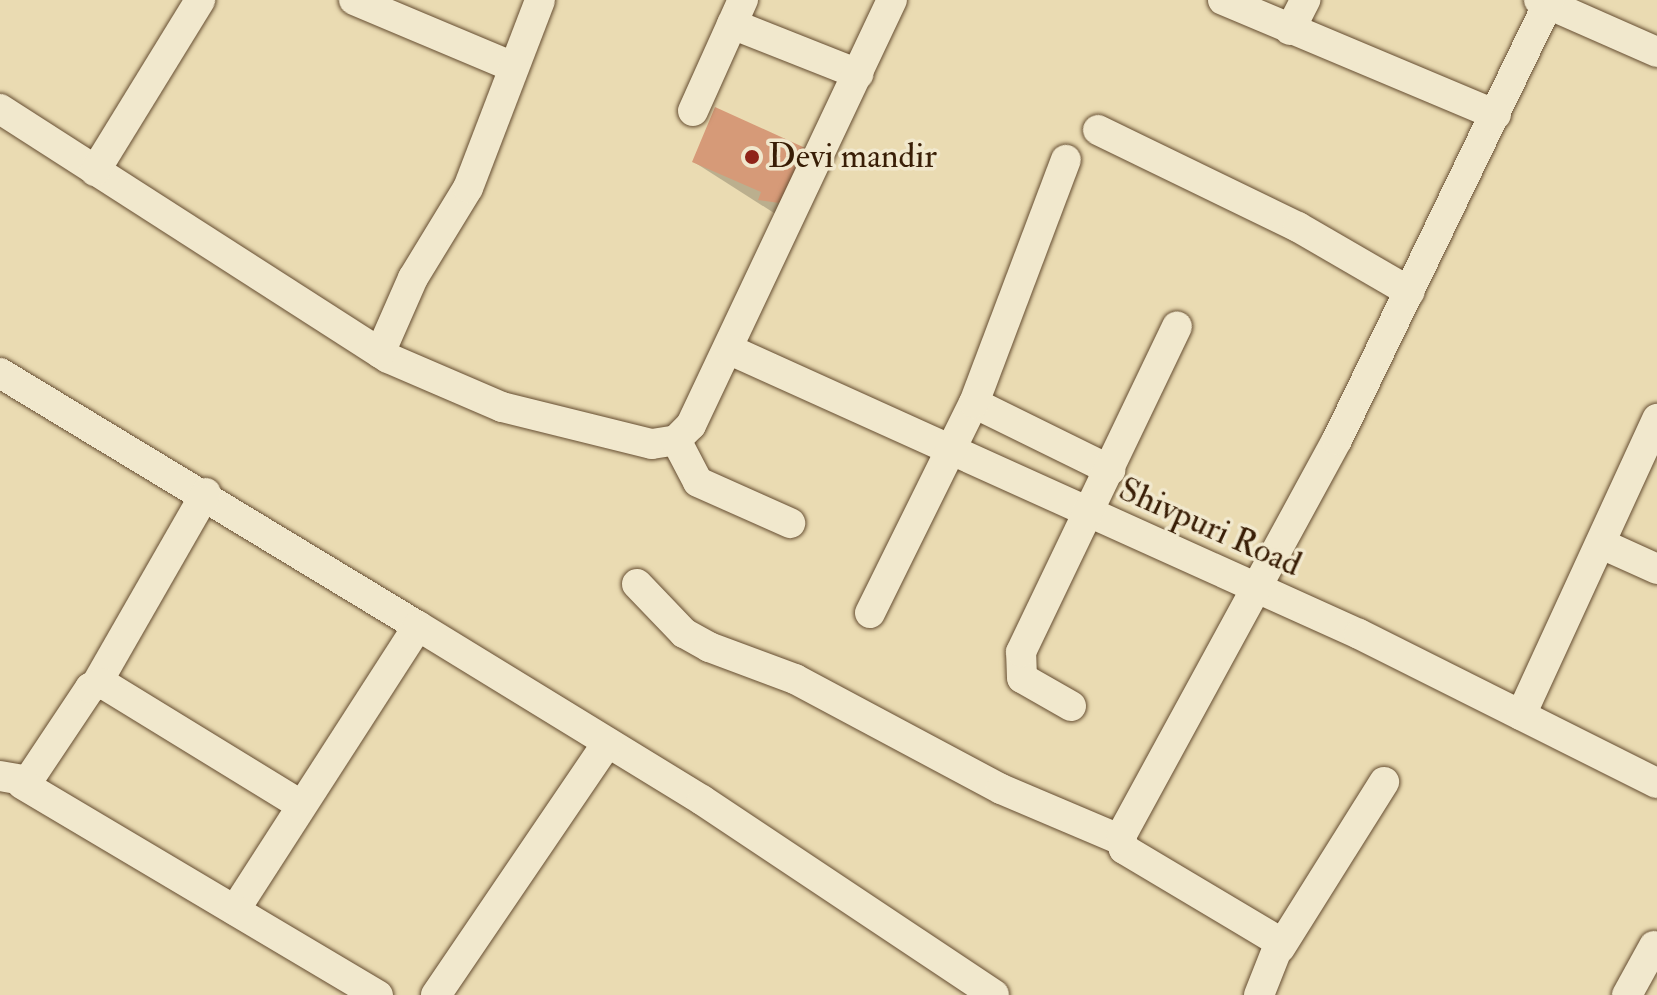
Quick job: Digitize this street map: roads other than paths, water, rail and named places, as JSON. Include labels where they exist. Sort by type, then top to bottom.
[{"type":"street","points":[[95,171],[200,0]]},
{"type":"street","points":[[354,0],[513,67]]},
{"type":"street","points":[[380,353],[413,278],[468,188],[540,0]]},
{"type":"street","points":[[0,109],[380,353],[446,386],[547,421],[652,444],[676,440],[691,425],[892,0]]},
{"type":"street","points":[[1223,0],[1496,115]]},
{"type":"street","points":[[1290,30],[1305,0]]},
{"type":"street","points":[[1121,840],[1259,590],[1410,292],[1496,115],[1545,1],[1657,52]]},
{"type":"street","points":[[693,111],[737,12],[858,74]]},
{"type":"street","points":[[1098,130],[1298,227],[1410,292]]},
{"type":"street","points":[[870,613],[974,403],[1066,160]]},
{"type":"street","points":[[1071,706],[1022,678],[1018,666],[1177,327]]},
{"type":"street","name":"Shivpuri Road","points":[[728,349],[1259,590],[1657,783]]},
{"type":"street","points":[[0,373],[206,493],[607,743],[994,995]]},
{"type":"street","points":[[974,403],[1110,470]]},
{"type":"street","points":[[1521,715],[1604,545],[1657,419]]},
{"type":"street","points":[[676,440],[698,482],[790,523]]},
{"type":"street","points":[[206,493],[97,683],[11,780],[378,995]]},
{"type":"street","points":[[1604,545],[1657,569]]},
{"type":"street","points":[[637,584],[684,633],[709,647],[795,679],[1001,789],[1121,840],[1272,934],[1280,948]]},
{"type":"street","points":[[235,910],[298,803],[418,626]]},
{"type":"street","points":[[97,683],[298,803]]},
{"type":"street","points":[[436,995],[607,743]]},
{"type":"street","points":[[1259,995],[1280,948],[1384,782]]},
{"type":"street","points":[[1627,995],[1654,946]]},
{"type":"place","name":"Devi mandir","points":[[752,157]]}]
